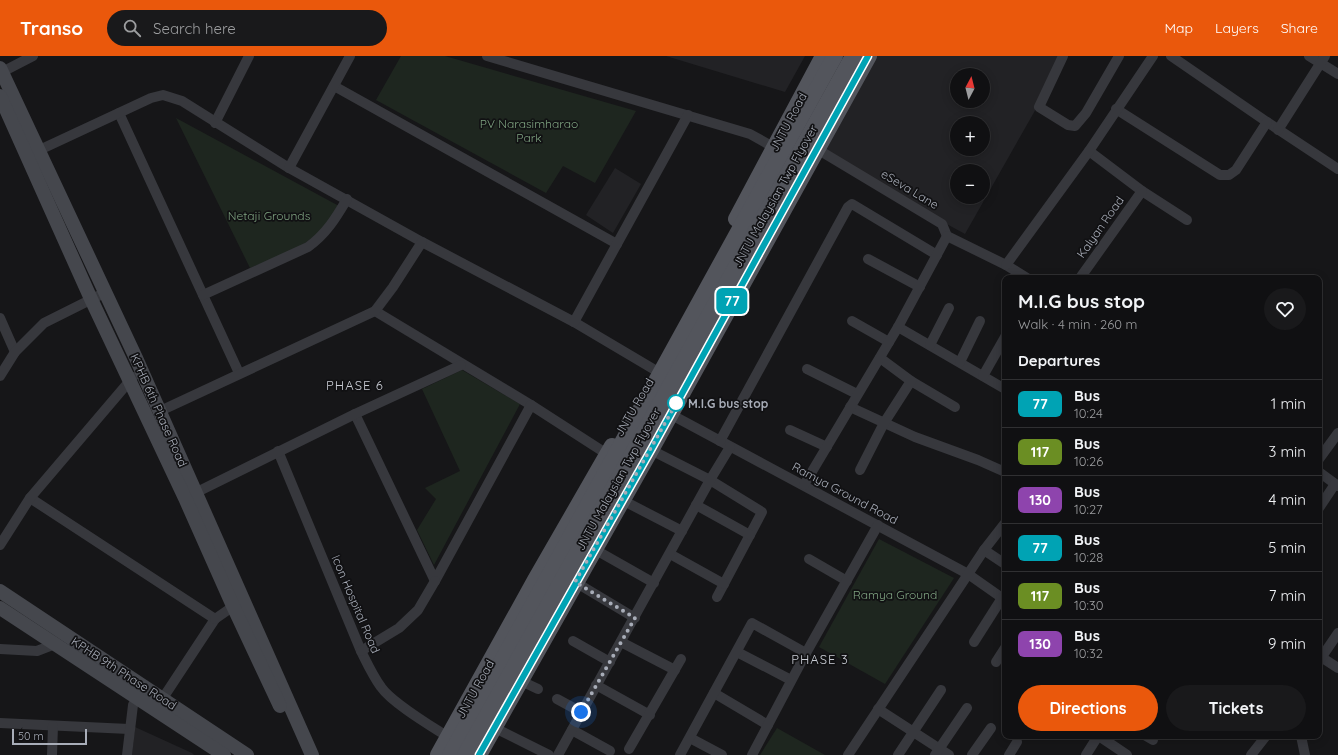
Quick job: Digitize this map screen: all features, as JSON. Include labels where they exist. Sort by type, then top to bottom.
[{"type":"main road","name":"JNTU Road","points":[[438,755],[535,580],[655,370],[823,56]]},
{"type":"main road","name":"JNTU Malaysian Twp Flyover","points":[[450,755],[835,56]]},
{"type":"main road","name":"JNTU Malaysian Twp Flyover","points":[[465,755],[853,56]]},
{"type":"main road","points":[[479,755],[496,728],[566,598],[651,450],[868,56]]},
{"type":"main road","points":[[535,580],[566,598]]},
{"type":"street","points":[[1,70],[32,56]]},
{"type":"street","points":[[214,123],[249,56]]},
{"type":"street","points":[[289,168],[350,56]]},
{"type":"street","points":[[486,56],[750,134],[775,148]]},
{"type":"street","points":[[1063,56],[1039,107],[1068,125],[1075,126],[1086,113],[1119,56]]},
{"type":"street","points":[[1006,265],[1089,151],[1153,56]]},
{"type":"street","points":[[1171,56],[1266,122],[1338,169]]},
{"type":"street","points":[[1309,56],[1323,60],[1338,74]]},
{"type":"street","points":[[1278,130],[1323,60]]},
{"type":"street","name":"KPHB 6th Phase Road","points":[[1,70],[91,299],[129,381],[191,495]]},
{"type":"street","points":[[334,86],[617,244]]},
{"type":"street","points":[[33,153],[151,98],[164,95],[182,101],[214,123],[289,168],[422,242],[574,322],[655,370]]},
{"type":"street","name":"KPHB 6th Phase Road","points":[[0,96],[33,153],[104,293],[140,371],[191,495],[304,755]]},
{"type":"street","points":[[1116,109],[1220,175],[1229,175],[1236,170],[1266,122]]},
{"type":"street","points":[[119,113],[239,373]]},
{"type":"street","points":[[574,322],[688,115]]},
{"type":"street","name":"eSeva Lane","points":[[817,149],[942,224],[947,236],[1006,265],[1022,275]]},
{"type":"street","points":[[1089,151],[1142,191],[1187,220]]},
{"type":"street","name":"Kalyan Road","points":[[1082,275],[1142,191]]},
{"type":"street","points":[[203,294],[308,247],[326,231],[336,219],[347,199]]},
{"type":"street","points":[[720,441],[848,207],[852,204],[937,255]]},
{"type":"street","points":[[804,485],[898,327],[947,236]]},
{"type":"street","points":[[158,412],[375,311],[393,287],[422,242]]},
{"type":"street","points":[[868,259],[920,287]]},
{"type":"street","points":[[1,372],[15,352],[44,324],[104,293]]},
{"type":"street","points":[[930,345],[949,308]]},
{"type":"street","points":[[375,311],[531,405],[607,454]]},
{"type":"street","points":[[0,318],[15,352]]},
{"type":"street","points":[[852,321],[889,342]]},
{"type":"street","points":[[960,362],[980,321]]},
{"type":"street","points":[[898,327],[1002,387]]},
{"type":"street","points":[[982,376],[1002,342]]},
{"type":"street","points":[[880,358],[911,380],[954,407]]},
{"type":"street","points":[[191,495],[278,451],[461,364]]},
{"type":"street","points":[[807,369],[858,394]]},
{"type":"street","points":[[0,545],[30,498],[129,381],[140,371]]},
{"type":"street","points":[[860,470],[884,423],[911,380]]},
{"type":"street","points":[[361,651],[399,628],[418,610],[531,405]]},
{"type":"street","points":[[850,407],[915,437],[978,460],[1002,471]]},
{"type":"street","points":[[355,414],[435,581]]},
{"type":"street","name":"Ramya Ground Road","points":[[670,414],[968,574],[1002,598]]},
{"type":"street","points":[[790,430],[827,447]]},
{"type":"street","points":[[1322,455],[1338,433]]},
{"type":"street","points":[[558,755],[635,618],[696,505],[730,447]]},
{"type":"street","points":[[651,450],[710,480],[760,510],[761,516],[717,597]]},
{"type":"street","name":"Icon Hospital Road","points":[[278,451],[361,651],[382,688],[409,711],[448,738]]},
{"type":"street","points":[[1322,474],[1336,485],[1322,504]]},
{"type":"street","points":[[30,498],[215,619]]},
{"type":"street","points":[[622,500],[682,531]]},
{"type":"street","points":[[696,505],[750,535]]},
{"type":"street","points":[[752,755],[791,680],[878,525]]},
{"type":"street","points":[[848,755],[984,550],[1002,527]]},
{"type":"street","points":[[594,549],[654,583]]},
{"type":"street","points":[[984,550],[1002,562]]},
{"type":"street","points":[[670,554],[724,584]]},
{"type":"street","points":[[809,559],[847,581]]},
{"type":"street","points":[[575,582],[635,618]]},
{"type":"street","name":"KPHB 9th Phase Road","points":[[0,591],[247,755]]},
{"type":"street","points":[[974,642],[1002,602]]},
{"type":"street","points":[[163,698],[215,619],[238,603]]},
{"type":"street","name":"KPHB 6th Phase Road","points":[[238,603],[312,755]]},
{"type":"street","name":"KPHB 9th Phase Road","points":[[0,608],[138,697],[224,755]]},
{"type":"street","points":[[680,755],[752,623],[806,653]]},
{"type":"street","points":[[1322,656],[1338,633]]},
{"type":"street","points":[[573,641],[610,662]]},
{"type":"street","points":[[621,642],[675,670]]},
{"type":"street","points":[[0,650],[37,651],[46,650],[55,644]]},
{"type":"street","points":[[737,652],[791,680]]},
{"type":"street","points":[[996,662],[1002,653]]},
{"type":"street","points":[[629,749],[681,659]]},
{"type":"street","points":[[1322,660],[1338,668]]},
{"type":"street","points":[[522,681],[538,689]]},
{"type":"street","points":[[596,685],[650,715]]},
{"type":"street","points":[[898,755],[941,690]]},
{"type":"street","points":[[714,693],[768,725]]},
{"type":"street","points":[[127,755],[132,705],[138,697]]},
{"type":"street","points":[[557,699],[581,712]]},
{"type":"street","points":[[937,752],[967,708]]},
{"type":"street","points":[[878,709],[914,732],[937,752],[949,755]]},
{"type":"street","points":[[0,723],[129,729]]},
{"type":"street","points":[[52,755],[53,726]]},
{"type":"street","points":[[496,728],[549,755]]},
{"type":"street","points":[[972,755],[991,728]]},
{"type":"street","points":[[572,730],[610,750]]},
{"type":"street","points":[[690,738],[722,755]]},
{"type":"street","points":[[1086,755],[1097,739]]},
{"type":"street","points":[[1103,739],[1127,755]]},
{"type":"street","points":[[1252,755],[1264,739]]},
{"type":"street","points":[[1301,739],[1305,755]]},
{"type":"street","points":[[1009,755],[1017,742]]},
{"type":"shaded area","points":[[666,56],[805,56],[785,92]]},
{"type":"shaded area","points":[[875,56],[1066,56],[990,190],[990,164],[950,164],[950,204],[982,204],[965,234],[820,155]]},
{"type":"shaded area","points":[[615,168],[641,184],[613,233],[586,215]]},
{"type":"shaded area","points":[[135,727],[192,753],[194,755],[132,755]]},
{"type":"green space","name":"PV Narasimharao Park","points":[[401,56],[445,56],[636,111],[595,183],[563,166],[546,193],[376,100]]},
{"type":"green space","name":"Netaji Grounds","points":[[176,118],[339,206],[321,230],[301,246],[250,268]]},
{"type":"green space","points":[[462,370],[520,404],[434,565],[417,530],[436,499],[425,488],[460,471],[422,389]]},
{"type":"green space","name":"Ramya Ground","points":[[879,539],[954,578],[885,684],[819,647]]},
{"type":"green space","points":[[777,728],[825,755],[760,755]]},
{"type":"bus line","name":"77","points":[[479,755],[496,728],[581,571],[651,450],[868,56]]},
{"type":"place","name":"M.I.G bus stop","points":[[676,403]]},
{"type":"district","name":"PHASE 6","points":[[355,385]]},
{"type":"district","name":"PHASE 3","points":[[820,659]]},
{"type":"route","points":[[581,712],[635,618],[575,582],[678,400],[676,403]]}]
